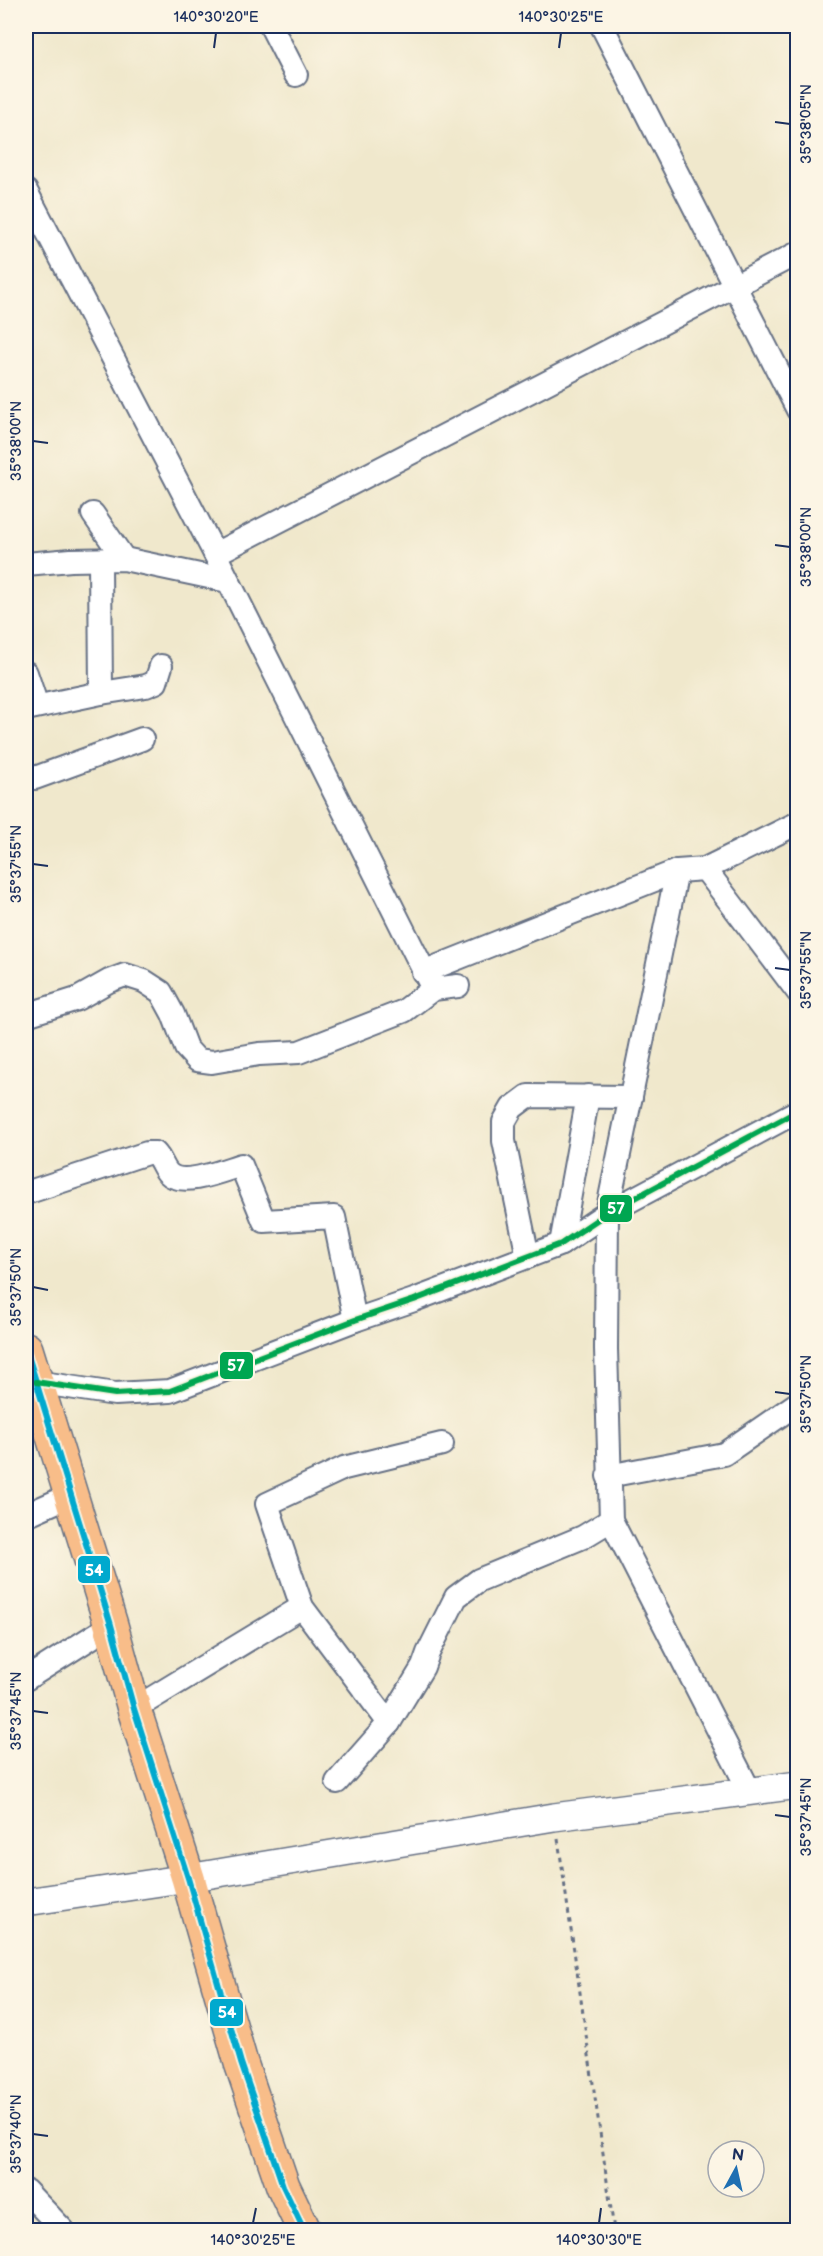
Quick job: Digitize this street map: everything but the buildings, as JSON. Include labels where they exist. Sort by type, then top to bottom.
[{"type":"main road","points":[[29,1362],[111,1625],[134,1709],[188,1878],[241,2063],[283,2186],[304,2230]]},
{"type":"street","points":[[271,26],[296,75]]},
{"type":"street","points":[[602,26],[798,410]]},
{"type":"street","points":[[26,191],[215,554],[428,980]]},
{"type":"street","points":[[215,554],[798,253]]},
{"type":"street","points":[[93,514],[124,560]]},
{"type":"street","points":[[100,560],[101,693]]},
{"type":"street","points":[[26,564],[124,560],[228,581]]},
{"type":"street","points":[[26,673],[31,707],[146,686],[156,682],[161,666]]},
{"type":"street","points":[[26,775],[35,778],[142,739]]},
{"type":"street","points":[[26,1015],[77,999],[125,975],[144,981],[161,992],[173,1014],[186,1048],[197,1060],[212,1062],[259,1054],[299,1052],[404,1011],[428,980],[677,871],[705,869],[798,823]]},
{"type":"street","points":[[705,869],[798,992]]},
{"type":"street","points":[[677,871],[607,1213],[606,1349],[611,1520],[750,1792]]},
{"type":"street","points":[[428,980],[458,986]]},
{"type":"street","points":[[528,1257],[504,1141],[504,1122],[512,1108],[528,1096],[631,1097]]},
{"type":"street","points":[[561,1244],[588,1096]]},
{"type":"street","points":[[29,1362],[115,1394],[170,1391],[561,1244],[607,1213],[798,1111]]},
{"type":"street","points":[[26,1193],[147,1153],[155,1153],[168,1173],[176,1178],[189,1180],[241,1165],[264,1221],[334,1216],[355,1320]]},
{"type":"street","points":[[609,1476],[724,1454],[798,1403]]},
{"type":"street","points":[[389,1723],[302,1607],[267,1504],[344,1468],[442,1444]]},
{"type":"street","points":[[26,1515],[71,1495]]},
{"type":"street","points":[[337,1782],[389,1723],[423,1667],[456,1597],[479,1580],[574,1541],[611,1520]]},
{"type":"street","points":[[134,1709],[302,1607]]},
{"type":"street","points":[[26,1679],[111,1625]]},
{"type":"street","points":[[26,1902],[188,1878],[554,1816],[798,1785]]},
{"type":"street","points":[[26,2191],[63,2230]]},
{"type":"path","points":[[554,1816],[614,2230]]},
{"type":"transit line","name":"57","points":[[36,1382],[115,1394],[170,1391],[561,1244],[607,1213],[798,1111]]},
{"type":"transit line","name":"54","points":[[26,1349],[111,1625],[134,1709],[188,1878],[241,2063],[283,2186],[304,2230]]}]
